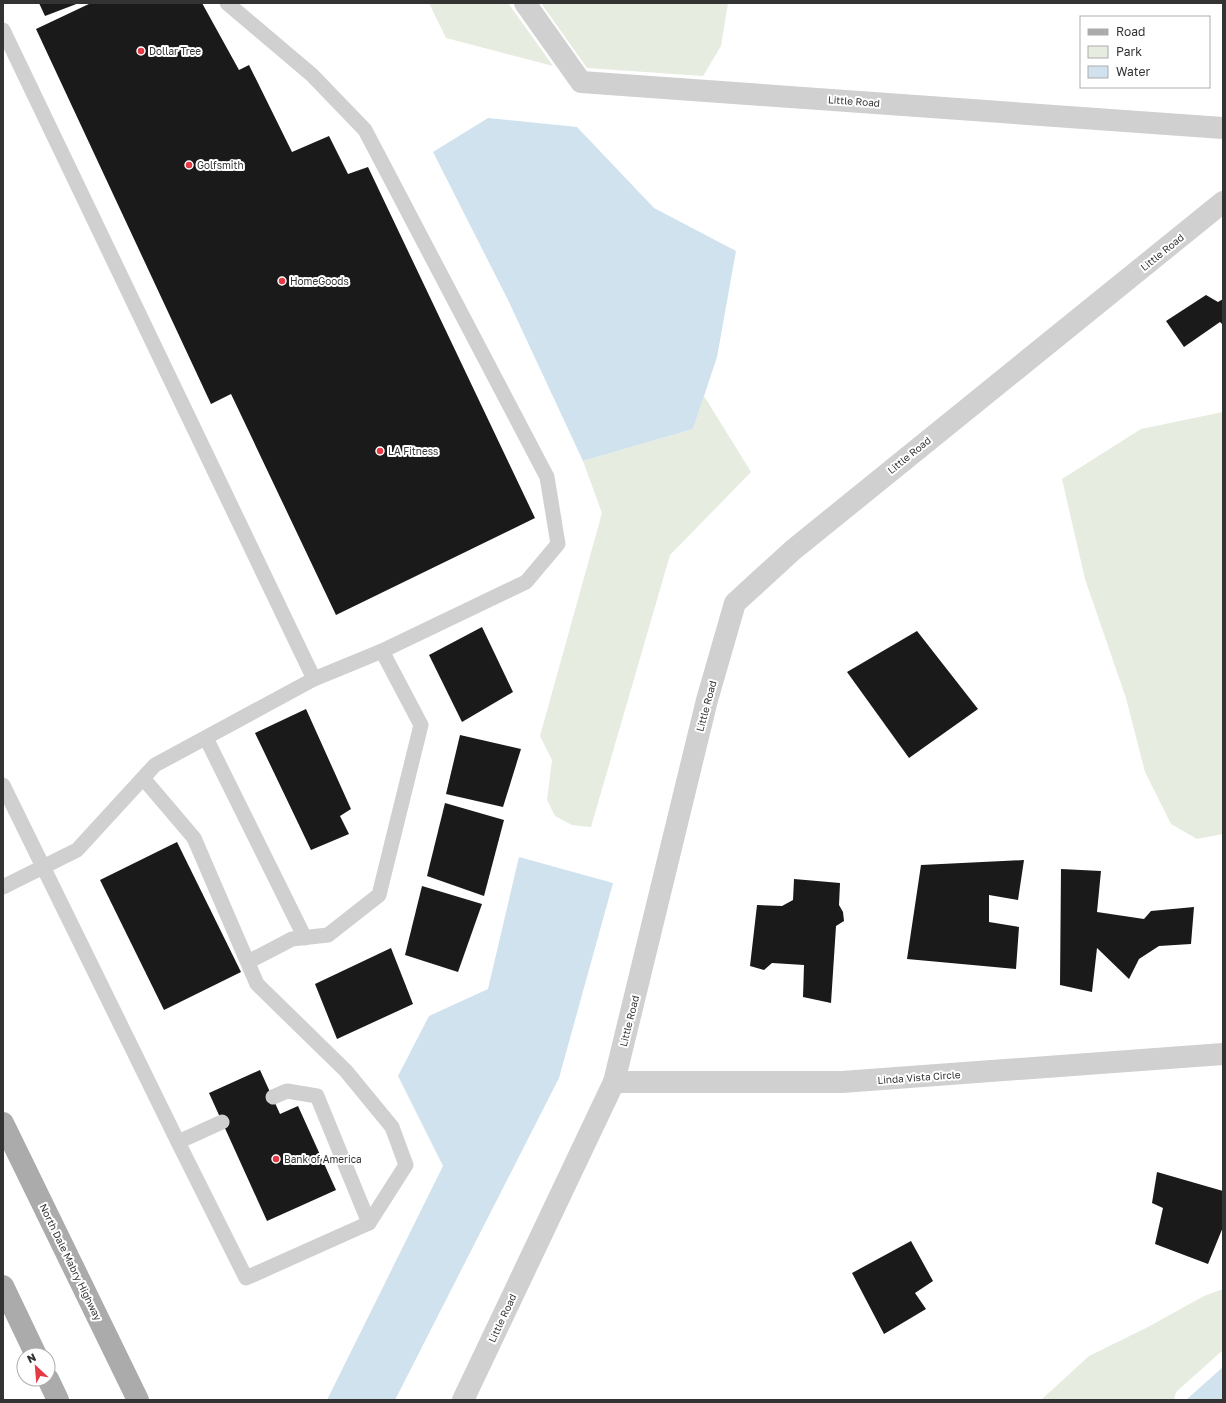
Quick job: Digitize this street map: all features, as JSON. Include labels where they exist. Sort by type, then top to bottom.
[{"type":"main road","name":"North Dale Mabry Highway","points":[[3,1123],[138,1400]]},
{"type":"main road","points":[[3,1286],[32,1347]]},
{"type":"main road","points":[[52,1387],[58,1400]]},
{"type":"street","name":"Little Road","points":[[525,3],[580,82],[1223,128]]},
{"type":"street","name":"Little Road","points":[[462,1400],[614,1082],[707,700],[735,602],[793,550],[1223,202]]},
{"type":"street","name":"Linda Vista Circle","points":[[614,1082],[842,1082],[1223,1054]]},
{"type":"lane","points":[[3,888],[77,850],[155,765],[314,679],[382,651],[526,582],[558,544],[547,478],[365,130],[312,75],[227,3]]},
{"type":"lane","points":[[3,30],[314,679]]},
{"type":"lane","points":[[248,962],[292,939],[328,935],[379,895],[421,725],[382,651]]},
{"type":"lane","points":[[206,738],[305,938]]},
{"type":"lane","points":[[3,785],[42,867],[246,1278],[369,1223],[406,1165],[392,1127],[346,1071],[257,984],[194,838],[143,778]]},
{"type":"lane","points":[[273,1097],[287,1091],[317,1096],[369,1223]]},
{"type":"lane","points":[[178,1142],[222,1122]]},
{"type":"green space","points":[[429,3],[508,3],[553,66],[446,38]]},
{"type":"green space","points":[[541,3],[728,3],[721,46],[703,76],[587,68]]},
{"type":"green space","points":[[704,396],[751,472],[670,555],[591,827],[572,825],[555,816],[547,800],[552,760],[540,736],[602,513],[583,461],[693,429]]},
{"type":"green space","points":[[1223,412],[1223,834],[1197,839],[1171,824],[1145,772],[1126,698],[1085,579],[1062,479],[1141,429]]},
{"type":"green space","points":[[1223,1289],[1223,1350],[1176,1392],[1174,1400],[1041,1400],[1089,1356],[1148,1327],[1204,1296]]},
{"type":"water","points":[[488,118],[577,127],[654,208],[736,251],[717,357],[693,429],[583,461],[508,300],[433,152]]},
{"type":"water","points":[[519,857],[613,883],[559,1078],[395,1400],[327,1400],[443,1166],[398,1076],[429,1016],[488,989]]},
{"type":"water","points":[[1223,1367],[1223,1400],[1186,1400]]},
{"type":"building","points":[[39,3],[79,3],[45,16]]},
{"type":"building","points":[[91,3],[202,3],[239,70],[249,65],[292,152],[329,136],[348,174],[368,167],[535,518],[336,615],[231,394],[211,404],[36,29]]},
{"type":"building","points":[[1206,295],[1218,302],[1223,299],[1223,325],[1220,322],[1184,347],[1166,321]]},
{"type":"building","points":[[482,627],[513,692],[462,722],[429,655]]},
{"type":"building","points":[[917,631],[978,709],[909,758],[847,672]]},
{"type":"building","points":[[306,709],[351,809],[340,816],[349,834],[311,850],[255,733]]},
{"type":"building","points":[[460,735],[521,749],[503,807],[446,794]]},
{"type":"building","points":[[445,803],[504,820],[484,896],[427,876]]},
{"type":"building","points":[[177,842],[241,972],[164,1010],[100,880]]},
{"type":"building","points":[[1024,860],[1018,900],[989,895],[989,922],[1019,927],[1016,969],[907,959],[921,865]]},
{"type":"building","points":[[1061,869],[1101,871],[1097,912],[1144,919],[1151,911],[1194,907],[1191,944],[1159,946],[1139,959],[1129,979],[1097,948],[1092,992],[1060,985]]},
{"type":"building","points":[[794,879],[840,883],[839,905],[843,912],[844,921],[836,926],[831,1003],[803,997],[804,965],[772,963],[764,970],[750,966],[757,905],[782,906],[793,900]]},
{"type":"building","points":[[422,886],[482,904],[458,972],[405,955]]},
{"type":"building","points":[[391,948],[413,1004],[337,1039],[315,984]]},
{"type":"building","points":[[260,1070],[280,1114],[298,1106],[336,1190],[267,1221],[209,1093]]},
{"type":"building","points":[[1157,1172],[1223,1191],[1223,1227],[1208,1264],[1155,1244],[1163,1208],[1152,1203]]},
{"type":"building","points":[[911,1241],[933,1281],[915,1293],[926,1309],[884,1334],[852,1273]]},
{"type":"place","name":"Dollar Tree","points":[[141,51]]},
{"type":"place","name":"Golfsmith","points":[[189,165]]},
{"type":"place","name":"HomeGoods","points":[[282,281]]},
{"type":"place","name":"LA Fitness","points":[[380,451]]},
{"type":"place","name":"Bank of America","points":[[276,1159]]}]
